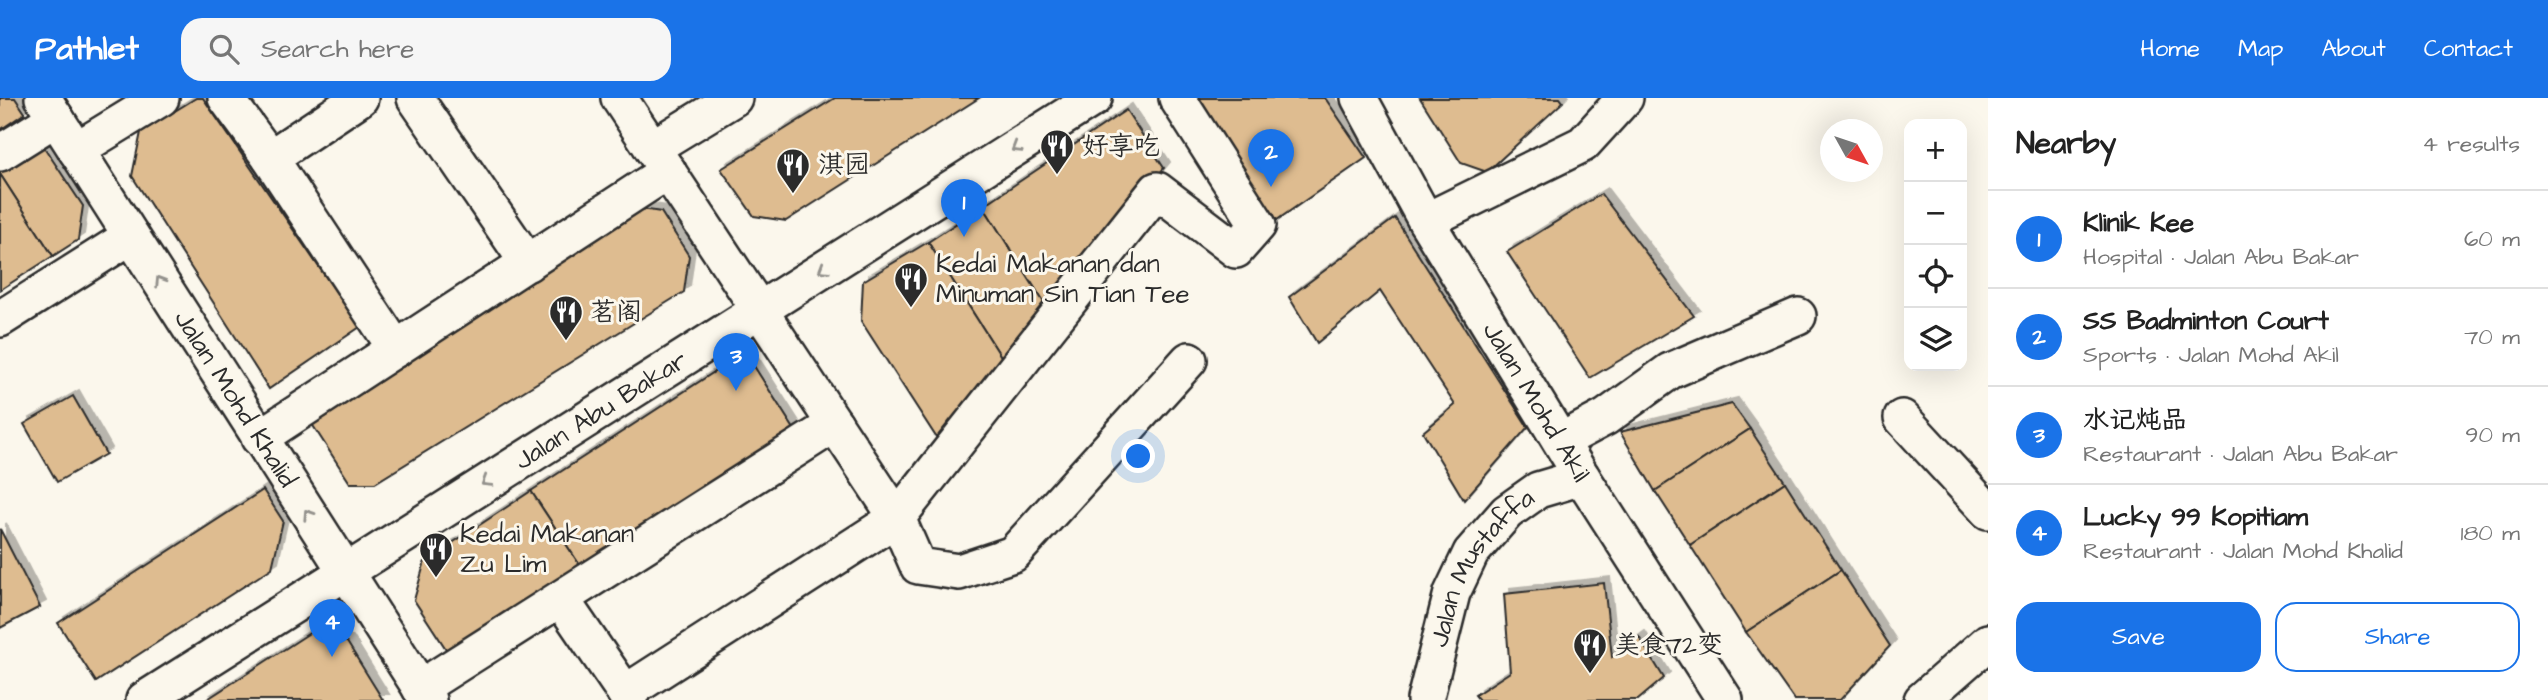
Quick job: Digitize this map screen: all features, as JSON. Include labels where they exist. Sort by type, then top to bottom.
[{"type":"street","points":[[76,150],[161,98]]},
{"type":"street","points":[[226,98],[270,158],[396,349]]},
{"type":"street","points":[[270,158],[360,98]]},
{"type":"street","points":[[415,98],[528,262]]},
{"type":"street","points":[[619,98],[897,518],[918,566],[959,572],[1013,554],[1189,360]]},
{"type":"street","points":[[259,438],[528,262],[660,160],[734,98]]},
{"type":"street","name":"Jalan Abu Bakar","points":[[144,700],[1094,98]]},
{"type":"street","points":[[561,599],[628,696],[897,518],[1157,190],[1236,250],[1258,225],[1178,98]]},
{"type":"street","name":"Jalan Mohd Akil","points":[[1359,98],[1426,221],[1582,477],[1725,700]]},
{"type":"street","points":[[1426,221],[1583,144],[1625,98]]},
{"type":"street","points":[[0,153],[49,108]]},
{"type":"street","name":"Jalan Mohd Khalid","points":[[49,108],[424,694]]},
{"type":"street","points":[[0,318],[131,236]]},
{"type":"street","points":[[1561,441],[1606,416],[1670,371],[1798,316]]},
{"type":"street","points":[[1902,418],[1988,511]]},
{"type":"street","points":[[424,694],[561,599],[835,424]]},
{"type":"street","name":"Jalan Mustaffa","points":[[1426,699],[1452,593],[1471,553],[1507,512],[1538,490],[1582,477]]},
{"type":"street","points":[[1939,694],[1988,642]]},
{"type":"building","points":[[0,98],[15,98],[25,113],[0,130]]},
{"type":"building","points":[[196,98],[203,98],[360,327],[269,389],[132,176],[141,132]]},
{"type":"building","points":[[835,98],[979,98],[786,221],[754,216],[721,169]]},
{"type":"building","points":[[1192,98],[1325,98],[1366,158],[1277,220]]},
{"type":"building","points":[[1420,98],[1560,98],[1563,102],[1487,172],[1461,163]]},
{"type":"building","points":[[1126,110],[1164,168],[1048,309],[983,206]]},
{"type":"building","points":[[40,141],[83,206],[78,240],[53,256],[0,174],[0,168]]},
{"type":"building","points":[[0,174],[53,256],[0,290]]},
{"type":"building","points":[[1601,194],[1694,316],[1590,378],[1507,252]]},
{"type":"building","points":[[983,206],[1048,309],[1007,366],[928,242]]},
{"type":"building","points":[[635,208],[661,212],[689,256],[684,292],[375,483],[350,483],[310,421]]},
{"type":"building","points":[[1395,218],[1528,427],[1464,500],[1423,432],[1455,405],[1380,291],[1317,343],[1289,297]]},
{"type":"building","points":[[928,242],[1007,366],[940,443],[861,321],[863,281]]},
{"type":"building","points":[[745,352],[794,429],[581,567],[531,491]]},
{"type":"building","points":[[73,396],[106,454],[57,482],[24,424]]},
{"type":"building","points":[[1732,404],[1750,429],[1655,491],[1620,432]]},
{"type":"building","points":[[1750,429],[1785,482],[1690,545],[1655,491]]},
{"type":"building","points":[[1785,482],[1841,570],[1746,632],[1690,545]]},
{"type":"building","points":[[263,490],[283,521],[272,568],[96,682],[58,623]]},
{"type":"building","points":[[531,491],[581,567],[450,655],[414,600],[425,561]]},
{"type":"building","points":[[0,529],[40,607],[0,628]]},
{"type":"building","points":[[1841,570],[1890,646],[1840,700],[1794,700],[1746,632]]},
{"type":"building","points":[[1604,583],[1612,657],[1639,637],[1664,678],[1638,700],[1479,700],[1475,695],[1510,672],[1504,594]]},
{"type":"building","points":[[311,632],[347,642],[383,700],[206,700]]},
{"type":"place","name":"好享吃","points":[[1057,176]]},
{"type":"place","name":"SS Badminton Court","points":[[1271,187]]},
{"type":"place","name":"淇园","points":[[793,195]]},
{"type":"place","name":"Klinik Kee","points":[[964,237]]},
{"type":"place","name":"Kedai Makanan dan Minuman Sin Tian Tee","points":[[911,309]]},
{"type":"place","name":"茗阁","points":[[566,342]]},
{"type":"place","name":"水记炖品","points":[[736,391]]},
{"type":"place","name":"Kedai Makanan Zu Lim","points":[[436,579]]},
{"type":"place","name":"Lucky 99 Kopitiam","points":[[332,657]]},
{"type":"place","name":"美食72变","points":[[1590,675]]}]
